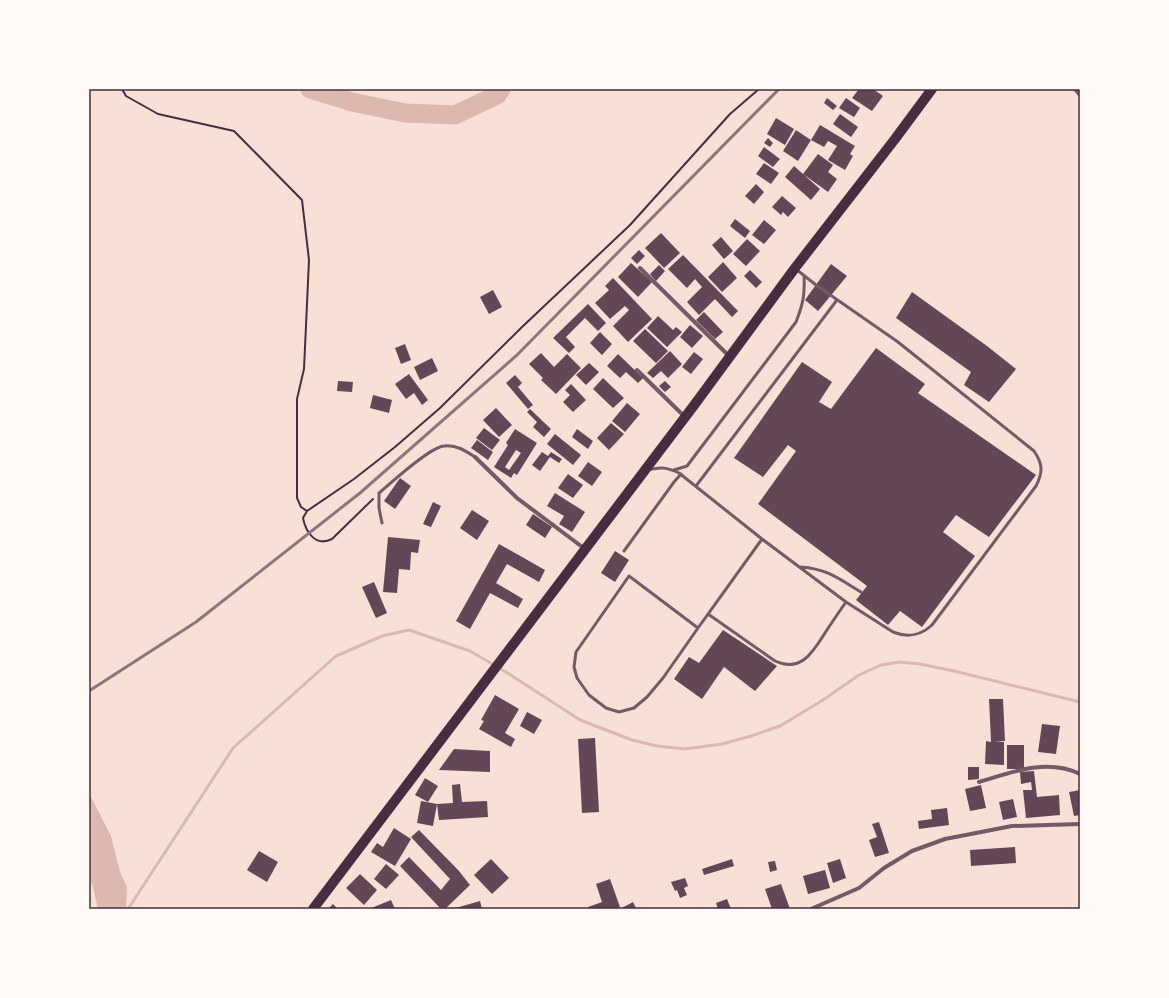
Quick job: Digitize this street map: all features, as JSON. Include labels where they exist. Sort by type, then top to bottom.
[{"type":"main road","points":[[313,909],[585,550],[643,471],[685,418],[795,268],[932,89]]},
{"type":"street","points":[[1075,89],[1080,95]]},
{"type":"street","points":[[640,268],[730,357]]},
{"type":"street","points":[[637,370],[685,418]]},
{"type":"street","points":[[475,457],[517,498],[585,550]]},
{"type":"street","points":[[979,782],[1017,770],[1054,766],[1070,769],[1080,774]]},
{"type":"street","points":[[811,909],[859,888],[884,868],[912,851],[945,839],[1012,826],[1080,824]]},
{"type":"lane","points":[[643,471],[661,467],[669,468],[681,474],[762,540],[801,567],[846,602],[893,632],[900,635],[913,635],[924,632],[932,625],[1036,486],[1040,477],[1040,459],[1034,451],[898,342],[837,300],[795,268]]},
{"type":"lane","points":[[673,470],[687,466],[796,322],[803,305],[805,292],[804,276]]},
{"type":"lane","points":[[696,486],[837,300]]},
{"type":"lane","points":[[382,523],[379,508],[379,493],[432,450],[445,445],[466,450],[475,457]]},
{"type":"lane","points":[[624,551],[681,474]]},
{"type":"lane","points":[[698,628],[628,576],[576,652],[574,667],[578,678],[589,695],[606,708],[619,712],[634,708],[647,697],[663,678],[762,540]]},
{"type":"lane","points":[[801,567],[815,568],[827,572],[860,592]]},
{"type":"lane","points":[[708,614],[775,661],[783,665],[793,665],[803,661],[813,652],[846,602]]},
{"type":"path","points":[[122,89],[126,96],[158,114],[234,131],[302,200],[309,260],[304,369],[297,399],[297,498],[301,507],[307,511]]},
{"type":"path","points":[[379,493],[332,539],[326,542],[320,542],[314,539],[304,524],[303,518],[307,511],[360,475],[440,408],[630,224],[730,114],[759,89]]},
{"type":"shaded area","points":[[89,793],[111,836],[120,872],[127,887],[126,909],[98,909],[89,877]]},
{"type":"building","points":[[859,89],[873,89],[883,96],[872,111],[852,98]]},
{"type":"building","points":[[827,98],[837,106],[833,110],[824,103]]},
{"type":"building","points":[[846,98],[860,108],[854,117],[839,108]]},
{"type":"building","points":[[840,114],[858,127],[851,137],[833,124]]},
{"type":"building","points":[[776,118],[794,129],[785,145],[767,134]]},
{"type":"building","points":[[820,125],[855,146],[850,154],[853,156],[845,170],[828,160],[837,146],[828,141],[824,147],[811,140]]},
{"type":"building","points":[[796,130],[811,140],[798,161],[783,151]]},
{"type":"building","points":[[768,138],[773,143],[770,147],[764,143]]},
{"type":"building","points":[[764,147],[780,159],[773,167],[758,156]]},
{"type":"building","points":[[818,154],[833,165],[828,172],[837,179],[828,192],[803,174]]},
{"type":"building","points":[[764,163],[779,173],[771,184],[756,174]]},
{"type":"building","points":[[794,166],[820,189],[811,200],[785,177]]},
{"type":"building","points":[[756,184],[764,192],[754,204],[745,196]]},
{"type":"building","points":[[782,196],[796,208],[788,217],[783,212],[781,215],[772,207]]},
{"type":"building","points":[[735,219],[750,231],[745,238],[730,226]]},
{"type":"building","points":[[764,220],[776,230],[764,244],[752,235]]},
{"type":"building","points":[[661,233],[680,253],[664,268],[645,248]]},
{"type":"building","points":[[721,237],[733,251],[724,259],[712,245]]},
{"type":"building","points":[[747,239],[760,251],[746,266],[733,254]]},
{"type":"building","points":[[639,250],[645,256],[637,264],[631,258]]},
{"type":"building","points":[[683,255],[738,311],[732,317],[715,299],[699,315],[687,302],[702,287],[695,279],[687,288],[668,269]]},
{"type":"building","points":[[723,262],[737,278],[722,292],[708,277]]},
{"type":"building","points":[[631,263],[652,282],[638,297],[618,277]]},
{"type":"building","points":[[831,264],[847,276],[818,311],[805,300]]},
{"type":"building","points":[[659,265],[665,271],[656,281],[650,274]]},
{"type":"building","points":[[750,270],[762,282],[756,288],[744,276]]},
{"type":"building","points":[[613,278],[652,319],[628,342],[613,326],[629,310],[625,306],[610,319],[595,303],[609,290],[605,286]]},
{"type":"building","points":[[493,290],[502,307],[489,314],[480,297]]},
{"type":"building","points":[[912,292],[987,346],[1016,369],[989,402],[964,385],[971,372],[896,318]]},
{"type":"building","points":[[588,304],[606,323],[598,331],[585,318],[566,337],[575,347],[569,353],[553,338]]},
{"type":"building","points":[[704,312],[723,332],[715,339],[696,320]]},
{"type":"building","points":[[658,316],[673,330],[676,327],[682,332],[667,347],[647,328]]},
{"type":"building","points":[[690,325],[703,336],[692,348],[680,337]]},
{"type":"building","points":[[645,329],[668,351],[656,363],[633,341]]},
{"type":"building","points":[[600,332],[612,344],[602,355],[590,343]]},
{"type":"building","points":[[405,344],[411,360],[401,364],[395,348]]},
{"type":"building","points":[[876,348],[925,384],[918,393],[1036,475],[989,537],[956,515],[943,532],[975,556],[922,627],[900,611],[888,625],[856,600],[867,586],[758,504],[796,451],[788,445],[763,477],[734,458],[802,362],[832,382],[819,402],[831,409]]},
{"type":"building","points":[[670,351],[682,364],[668,378],[661,371],[653,378],[647,373]]},
{"type":"building","points":[[694,352],[703,359],[691,374],[682,367]]},
{"type":"building","points":[[541,353],[554,367],[567,354],[581,368],[556,394],[541,380],[543,378],[529,364]]},
{"type":"building","points":[[618,354],[643,378],[638,383],[626,372],[620,378],[607,366]]},
{"type":"building","points":[[432,358],[438,371],[420,380],[414,367]]},
{"type":"building","points":[[589,363],[599,372],[586,385],[576,375]]},
{"type":"building","points":[[409,374],[428,400],[422,405],[414,393],[406,399],[395,384]]},
{"type":"building","points":[[515,375],[522,383],[518,387],[533,405],[528,409],[506,383]]},
{"type":"building","points":[[603,378],[624,398],[613,408],[593,389]]},
{"type":"building","points":[[338,381],[353,382],[352,392],[337,391]]},
{"type":"building","points":[[665,381],[671,387],[665,392],[659,386]]},
{"type":"building","points":[[571,384],[586,400],[573,412],[563,402],[570,395],[565,390]]},
{"type":"building","points":[[373,395],[392,400],[389,413],[370,408]]},
{"type":"building","points":[[627,403],[640,414],[625,432],[612,421]]},
{"type":"building","points":[[496,408],[512,425],[499,437],[483,420]]},
{"type":"building","points":[[530,409],[551,429],[544,437],[533,427],[537,422],[527,412]]},
{"type":"building","points":[[611,423],[624,434],[609,450],[597,438]]},
{"type":"building","points":[[484,428],[500,440],[492,450],[476,438]]},
{"type":"building","points":[[515,429],[537,443],[517,475],[514,473],[511,478],[494,467],[508,445],[506,443]],"holes":[[[516,450],[521,453],[509,470],[505,467]]]},
{"type":"building","points":[[577,429],[593,441],[588,449],[572,437]]},
{"type":"building","points":[[555,434],[581,455],[573,465],[547,444]]},
{"type":"building","points":[[477,440],[493,452],[488,460],[471,448]]},
{"type":"building","points":[[542,452],[548,456],[551,452],[562,459],[559,463],[550,457],[540,471],[532,465]]},
{"type":"building","points":[[588,462],[602,472],[592,486],[578,476]]},
{"type":"building","points":[[568,474],[583,485],[573,498],[558,488]]},
{"type":"building","points":[[400,478],[411,486],[395,509],[384,501]]},
{"type":"building","points":[[555,493],[585,512],[572,532],[559,524],[564,516],[547,506]]},
{"type":"building","points":[[433,502],[441,506],[431,527],[423,524]]},
{"type":"building","points":[[472,510],[489,521],[477,540],[460,528]]},
{"type":"building","points":[[533,514],[552,527],[545,538],[526,525]]},
{"type":"building","points":[[388,537],[420,540],[418,553],[411,552],[410,570],[399,569],[397,593],[383,592]]},
{"type":"building","points":[[499,544],[545,570],[539,582],[507,564],[496,583],[523,599],[518,608],[490,593],[470,629],[456,621]]},
{"type":"building","points":[[615,551],[629,560],[615,582],[601,573]]},
{"type":"building","points":[[374,582],[387,613],[376,618],[362,587]]},
{"type":"building","points":[[723,630],[777,666],[755,691],[724,667],[702,699],[674,679],[689,657],[699,663]]},
{"type":"building","points":[[495,695],[519,709],[505,733],[515,739],[511,747],[479,729],[484,721],[481,720]]},
{"type":"building","points":[[989,699],[1003,699],[1005,741],[995,741],[1004,742],[1004,765],[985,764],[986,741],[991,742]]},
{"type":"building","points":[[527,712],[542,720],[534,734],[520,726]]},
{"type":"building","points":[[1042,724],[1060,726],[1056,754],[1038,752]]},
{"type":"building","points":[[595,738],[599,812],[582,813],[578,739]]},
{"type":"building","points":[[1007,745],[1024,745],[1024,769],[1007,769]]},
{"type":"building","points":[[454,749],[490,751],[490,772],[439,770]]},
{"type":"building","points":[[968,767],[979,767],[979,779],[968,780]]},
{"type":"building","points":[[1034,771],[1037,797],[1059,795],[1060,815],[1026,818],[1023,790],[1032,790],[1031,782],[1021,784],[1020,772]]},
{"type":"building","points":[[425,778],[438,786],[428,802],[415,795]]},
{"type":"building","points":[[460,784],[462,802],[487,801],[488,817],[439,820],[437,804],[453,803],[452,785]]},
{"type":"building","points":[[981,785],[986,808],[970,811],[965,789]]},
{"type":"building","points":[[1080,790],[1080,815],[1074,816],[1069,792]]},
{"type":"building","points":[[1013,799],[1017,817],[1003,820],[999,802]]},
{"type":"building","points":[[421,801],[437,804],[433,826],[417,823]]},
{"type":"building","points":[[947,808],[949,825],[919,829],[918,821],[932,819],[931,810]]},
{"type":"building","points":[[879,822],[889,853],[875,857],[869,840],[877,837],[872,824]]},
{"type":"building","points":[[394,828],[411,839],[395,866],[371,852],[377,843],[383,847]]},
{"type":"building","points":[[419,830],[459,871],[470,885],[445,909],[441,909],[400,866],[409,857],[441,890],[450,879],[411,837]]},
{"type":"building","points":[[1015,847],[1016,863],[971,866],[970,850]]},
{"type":"building","points":[[259,851],[278,862],[267,882],[247,870]]},
{"type":"building","points":[[491,859],[509,878],[492,894],[474,875]]},
{"type":"building","points":[[732,859],[734,866],[704,875],[702,869]]},
{"type":"building","points":[[840,859],[846,878],[833,883],[827,863]]},
{"type":"building","points":[[775,861],[777,870],[770,872],[768,862]]},
{"type":"building","points":[[386,864],[399,875],[386,889],[374,879]]},
{"type":"building","points":[[825,870],[830,888],[808,894],[803,876]]},
{"type":"building","points":[[360,874],[377,890],[364,905],[346,888]]},
{"type":"building","points":[[685,878],[688,886],[684,888],[687,895],[680,898],[677,890],[675,891],[671,882]]},
{"type":"building","points":[[610,879],[620,907],[614,909],[589,909],[588,907],[602,902],[596,884]]},
{"type":"building","points":[[781,884],[790,909],[772,909],[765,889]]},
{"type":"building","points":[[727,899],[731,909],[718,909],[716,903]]},
{"type":"building","points":[[391,900],[395,909],[369,909]]},
{"type":"building","points":[[480,901],[482,909],[452,909]]},
{"type":"building","points":[[633,902],[636,908],[635,909],[620,909]]},
{"type":"building","points":[[333,904],[338,909],[328,909]]},
{"type":"waterway","points":[[310,89],[352,102],[405,113],[455,115],[497,95],[501,89]]},
{"type":"waterway","points":[[128,909],[233,748],[336,656],[382,636],[409,630],[470,651],[506,672],[580,720],[632,740],[657,746],[685,749],[722,744],[780,726],[823,700],[859,675],[881,665],[900,662],[920,664],[954,671],[1080,702]]},
{"type":"railway","points":[[89,691],[196,622],[360,493],[517,355],[779,89]]}]
